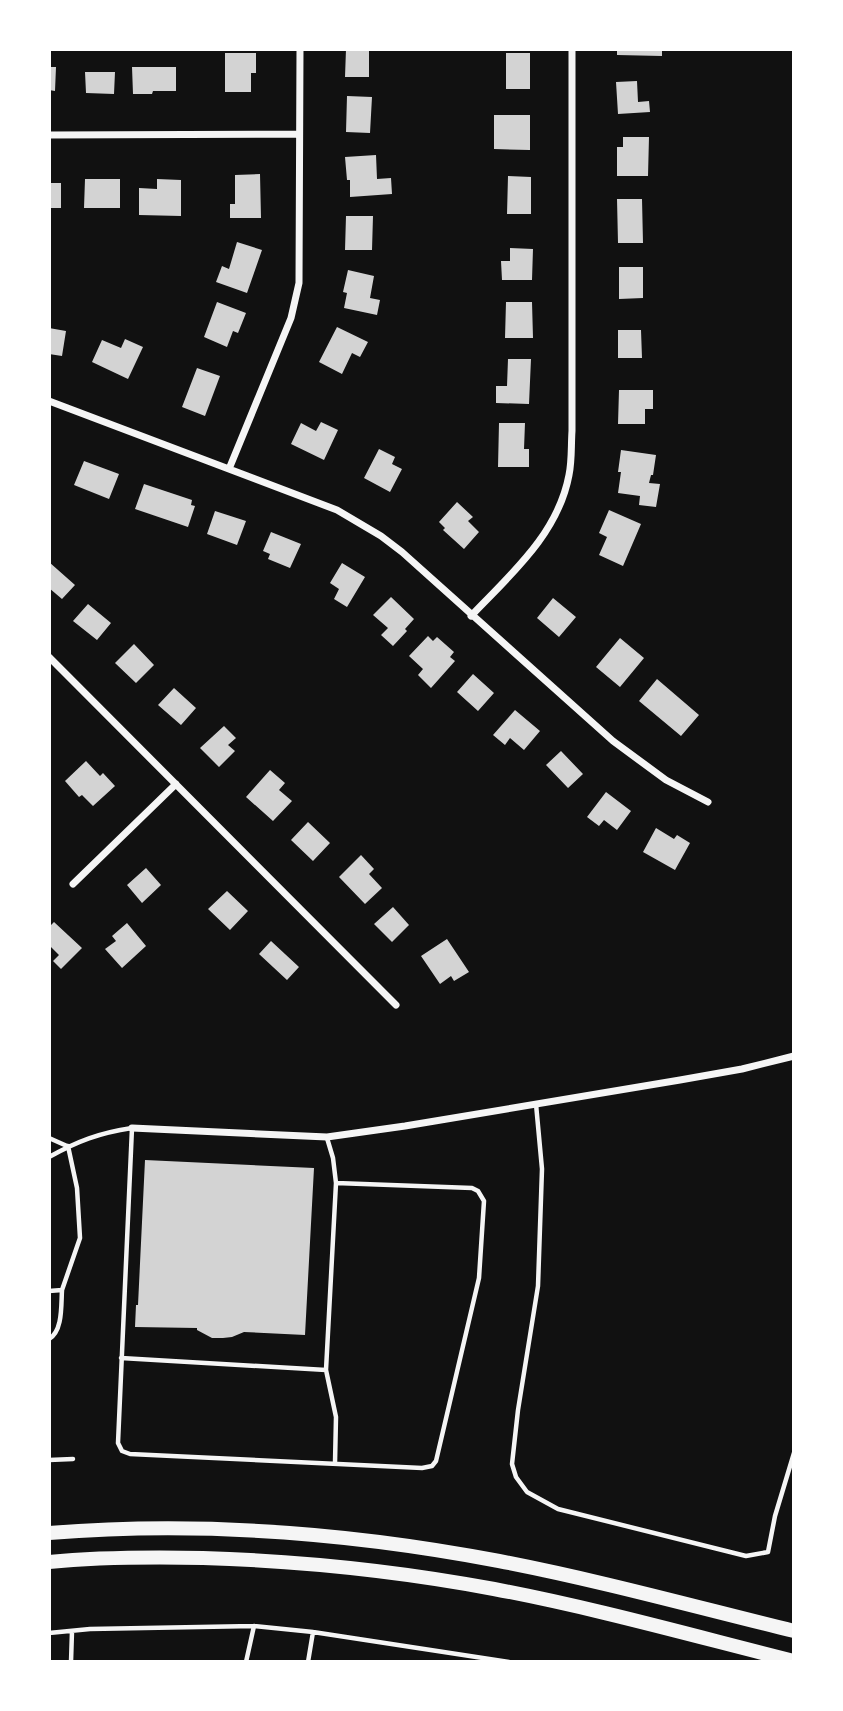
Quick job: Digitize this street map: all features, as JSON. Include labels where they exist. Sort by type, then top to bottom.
[{"type":"highway","points":[[49,1533],[222,1530],[289,1534],[445,1551],[557,1573],[794,1631]]},
{"type":"highway","points":[[49,1562],[221,1559],[290,1562],[386,1572],[495,1589],[551,1601],[794,1661]]},
{"type":"street","points":[[229,470],[291,318],[299,283],[299,49]]},
{"type":"street","points":[[471,616],[539,542],[558,510],[570,474],[572,49]]},
{"type":"street","points":[[49,135],[299,134]]},
{"type":"street","points":[[49,401],[338,510],[358,522],[402,552],[613,741],[666,780],[708,802]]},
{"type":"street","points":[[49,657],[397,1006]]},
{"type":"street","points":[[73,884],[176,784]]},
{"type":"street","points":[[132,1128],[327,1137],[536,1104],[732,1070],[794,1056]]},
{"type":"lane","points":[[536,1104],[542,1169],[538,1286],[512,1464],[516,1477],[527,1492],[558,1509],[746,1556],[768,1552],[775,1516],[794,1453]]},
{"type":"lane","points":[[49,1157],[68,1146],[104,1132],[132,1128],[118,1443],[125,1453],[422,1468],[432,1466],[436,1461],[478,1283],[484,1200],[478,1191],[472,1188],[336,1183]]},
{"type":"lane","points":[[327,1137],[336,1183],[327,1370],[336,1417],[335,1463]]},
{"type":"lane","points":[[49,1138],[68,1146]]},
{"type":"lane","points":[[49,1339],[54,1337],[58,1326],[62,1290],[80,1238],[77,1188],[68,1146]]},
{"type":"lane","points":[[49,1291],[62,1290]]},
{"type":"lane","points":[[121,1359],[327,1370]]},
{"type":"lane","points":[[49,1460],[73,1459]]},
{"type":"lane","points":[[246,1662],[254,1626]]},
{"type":"lane","points":[[49,1633],[90,1629],[254,1626],[313,1632],[509,1662]]},
{"type":"lane","points":[[71,1662],[72,1631]]},
{"type":"lane","points":[[308,1662],[313,1632]]},
{"type":"building","points":[[346,49],[369,49],[369,77],[345,77]]},
{"type":"building","points":[[617,49],[662,49],[662,56],[617,55]]},
{"type":"building","points":[[225,53],[256,53],[256,73],[251,73],[251,92],[225,92]]},
{"type":"building","points":[[506,53],[530,53],[530,89],[506,89]]},
{"type":"building","points":[[49,67],[56,67],[55,91],[49,90]]},
{"type":"building","points":[[132,67],[176,67],[176,91],[133,94]]},
{"type":"building","points":[[85,72],[115,72],[114,94],[86,93]]},
{"type":"building","points":[[637,81],[638,102],[649,101],[650,112],[618,114],[616,82]]},
{"type":"building","points":[[347,96],[372,97],[370,133],[346,132]]},
{"type":"building","points":[[494,115],[530,115],[530,150],[494,149]]},
{"type":"building","points":[[623,137],[649,137],[648,176],[617,176],[617,147],[623,147]]},
{"type":"building","points":[[376,155],[377,179],[391,178],[392,194],[350,197],[350,180],[347,180],[345,157]]},
{"type":"building","points":[[260,174],[261,218],[230,218],[230,204],[235,204],[235,175]]},
{"type":"building","points":[[508,176],[531,177],[531,214],[507,214]]},
{"type":"building","points":[[85,179],[120,179],[120,208],[84,208]]},
{"type":"building","points":[[157,179],[181,180],[181,216],[139,215],[139,188],[157,189]]},
{"type":"building","points":[[49,183],[61,183],[61,208],[49,208]]},
{"type":"building","points":[[617,199],[642,199],[643,243],[618,243]]},
{"type":"building","points":[[346,216],[373,216],[372,250],[345,250]]},
{"type":"building","points":[[237,242],[262,250],[247,293],[216,282],[222,266],[229,269]]},
{"type":"building","points":[[510,248],[533,249],[532,280],[502,280],[501,261],[510,261]]},
{"type":"building","points":[[619,267],[643,267],[643,298],[619,299]]},
{"type":"building","points":[[348,270],[374,276],[370,298],[380,300],[377,315],[344,308],[347,293],[343,292]]},
{"type":"building","points":[[217,302],[246,313],[238,333],[233,331],[227,347],[204,337]]},
{"type":"building","points":[[506,302],[532,302],[533,338],[505,338]]},
{"type":"building","points":[[337,327],[368,342],[360,357],[352,353],[342,374],[319,362]]},
{"type":"building","points":[[49,328],[66,331],[62,356],[49,354]]},
{"type":"building","points":[[618,330],[641,330],[642,358],[618,358]]},
{"type":"building","points":[[125,339],[143,347],[128,379],[92,362],[102,340],[121,348]]},
{"type":"building","points":[[508,359],[531,359],[529,404],[496,403],[496,386],[507,386]]},
{"type":"building","points":[[197,368],[220,376],[205,416],[182,407]]},
{"type":"building","points":[[619,390],[653,390],[653,409],[645,409],[645,424],[618,424]]},
{"type":"building","points":[[321,422],[338,430],[324,460],[291,444],[301,423],[316,431]]},
{"type":"building","points":[[499,423],[525,423],[524,449],[529,449],[529,467],[498,467]]},
{"type":"building","points":[[379,449],[395,457],[392,464],[402,469],[390,492],[364,478]]},
{"type":"building","points":[[621,450],[656,455],[649,483],[660,484],[656,507],[639,505],[640,496],[618,493]]},
{"type":"building","points":[[84,461],[119,474],[109,499],[74,485]]},
{"type":"building","points":[[144,484],[192,500],[191,505],[195,506],[188,527],[135,509]]},
{"type":"building","points":[[457,502],[473,517],[468,521],[479,532],[464,549],[443,530],[445,528],[439,522]]},
{"type":"building","points":[[609,510],[641,524],[623,566],[599,555],[607,537],[599,533]]},
{"type":"building","points":[[215,511],[246,521],[237,545],[207,534]]},
{"type":"building","points":[[271,532],[301,544],[290,568],[268,559],[270,554],[263,551]]},
{"type":"building","points":[[49,562],[75,585],[62,599],[49,588]]},
{"type":"building","points":[[342,563],[365,577],[347,607],[334,599],[339,589],[330,583]]},
{"type":"building","points":[[391,597],[414,619],[393,646],[381,635],[388,628],[373,615]]},
{"type":"building","points":[[553,598],[576,617],[559,637],[537,618]]},
{"type":"building","points":[[88,604],[111,623],[97,640],[73,621]]},
{"type":"building","points":[[428,636],[433,641],[437,637],[454,652],[450,657],[455,661],[431,688],[418,675],[423,669],[409,656]]},
{"type":"building","points":[[620,638],[644,658],[620,687],[596,667]]},
{"type":"building","points":[[134,644],[154,665],[136,683],[115,663]]},
{"type":"building","points":[[473,674],[494,693],[478,711],[457,692]]},
{"type":"building","points":[[657,679],[699,715],[681,736],[639,701]]},
{"type":"building","points":[[174,688],[196,708],[181,725],[158,705]]},
{"type":"building","points":[[515,710],[540,731],[524,750],[510,738],[505,745],[493,735]]},
{"type":"building","points":[[224,726],[236,738],[228,745],[235,751],[219,767],[200,748]]},
{"type":"building","points":[[561,751],[583,774],[568,788],[546,765]]},
{"type":"building","points":[[86,761],[100,776],[103,773],[115,786],[93,806],[82,795],[79,797],[65,781]]},
{"type":"building","points":[[270,770],[285,783],[279,790],[292,801],[273,821],[246,797]]},
{"type":"building","points":[[606,792],[631,811],[617,830],[604,820],[599,826],[587,817]]},
{"type":"building","points":[[308,822],[330,843],[313,861],[291,840]]},
{"type":"building","points":[[656,828],[674,839],[677,835],[690,843],[675,870],[643,852]]},
{"type":"building","points":[[361,855],[374,869],[369,874],[382,888],[365,904],[339,877]]},
{"type":"building","points":[[146,868],[161,885],[142,903],[127,885]]},
{"type":"building","points":[[227,891],[248,911],[230,930],[208,909]]},
{"type":"building","points":[[393,907],[409,925],[392,942],[374,924]]},
{"type":"building","points":[[54,922],[82,948],[61,969],[53,961],[59,955],[49,945],[49,927]]},
{"type":"building","points":[[127,923],[146,946],[122,968],[105,949],[116,941],[112,936]]},
{"type":"building","points":[[447,939],[469,972],[454,981],[451,976],[440,984],[421,956]]},
{"type":"building","points":[[271,941],[299,967],[287,980],[259,954]]},
{"type":"building","points":[[145,1160],[314,1168],[305,1335],[244,1332],[232,1337],[212,1338],[197,1328],[135,1327]]}]
